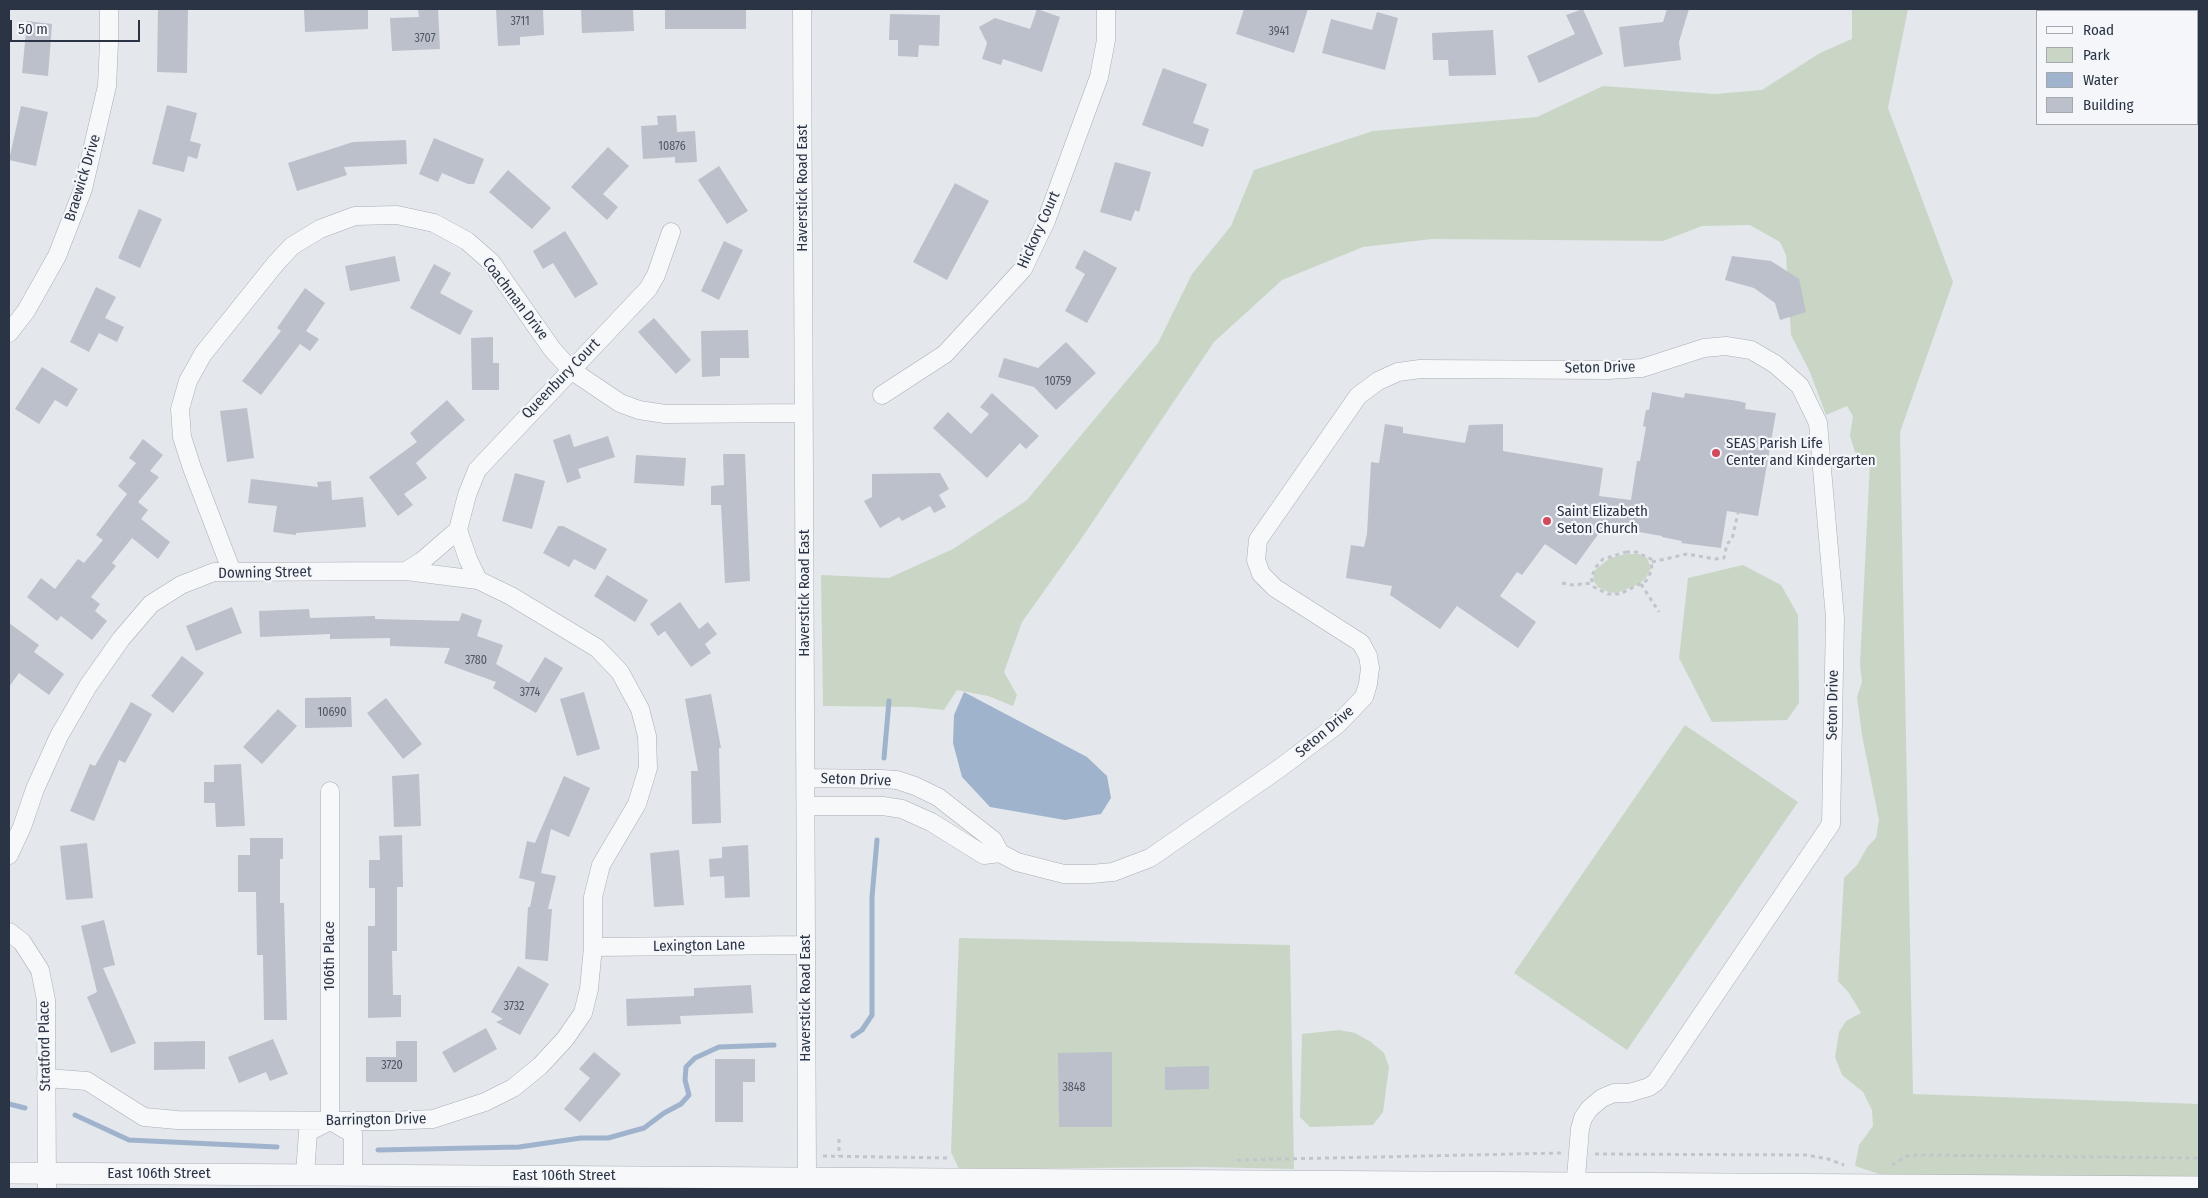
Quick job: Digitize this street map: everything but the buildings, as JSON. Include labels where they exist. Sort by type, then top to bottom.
[{"type":"street","name":"Braewick Drive","points":[[9,333],[26,311],[58,256],[83,189],[107,86],[110,43],[108,9]]},
{"type":"street","name":"Haverstick Road East","points":[[802,9],[807,1178]]},
{"type":"street","name":"Hickory Court","points":[[882,395],[945,354],[1024,269],[1046,221],[1099,77],[1106,40],[1106,9]]},
{"type":"street","name":"Coachman Drive","points":[[232,572],[182,437],[180,409],[188,381],[203,354],[276,263],[295,244],[320,229],[355,216],[397,215],[434,223],[467,241],[491,262],[552,349],[571,370],[608,397],[639,410],[665,414],[804,414]]},
{"type":"street","name":"Queenbury Court","points":[[458,530],[467,495],[477,470],[648,289],[656,275],[671,232]]},
{"type":"street","name":"Seton Drive","points":[[806,806],[883,806],[902,809],[931,822],[984,855],[1000,853],[1031,867],[1064,874],[1098,874],[1134,865],[1150,858],[1272,774],[1338,724],[1364,697],[1370,668],[1368,656],[1361,643],[1275,588],[1261,574],[1256,560],[1258,540],[1358,396],[1378,380],[1398,372],[1420,369],[1608,370],[1642,368],[1704,348],[1726,346],[1751,350],[1775,364],[1800,386],[1818,423],[1835,618],[1831,824],[1656,1082],[1648,1087],[1629,1093],[1614,1093],[1602,1098],[1589,1109],[1583,1118],[1580,1129],[1575,1186]]},
{"type":"street","points":[[406,571],[422,561],[458,530],[478,580]]},
{"type":"street","name":"Downing Street","points":[[9,855],[58,736],[88,686],[121,639],[151,604],[181,585],[214,572],[406,571],[478,580],[511,596],[597,648]]},
{"type":"street","name":"Barrington Drive","points":[[46,1078],[87,1081],[144,1117],[157,1119],[330,1121],[433,1119],[485,1102],[513,1088],[540,1066],[565,1038],[583,1013],[589,989],[593,947],[593,897],[601,865],[637,804],[648,768],[647,736],[640,709],[620,672],[597,648]]},
{"type":"street","name":"Seton Drive","points":[[806,778],[897,780],[915,786],[938,797],[993,840],[1000,853]]},
{"type":"street","name":"106th Place","points":[[330,791],[330,1121]]},
{"type":"street","name":"Stratford Place","points":[[9,932],[22,942],[40,970],[46,1000],[46,1181]]},
{"type":"street","name":"Lexington Lane","points":[[593,947],[806,946]]},
{"type":"street","points":[[306,1174],[308,1132],[330,1121],[353,1134],[353,1175]]},
{"type":"street","name":"East 106th Street","points":[[9,1173],[46,1181],[306,1174],[1575,1186],[2199,1186]]},
{"type":"path","points":[[1652,562],[1687,554],[1715,559],[1724,558],[1727,544],[1732,539],[1738,513]]},
{"type":"path","points":[[1636,552],[1646,555],[1652,562],[1650,576],[1627,592],[1614,595],[1600,591],[1592,583],[1592,573],[1596,567],[1603,559],[1614,554],[1636,552]]},
{"type":"path","points":[[1562,583],[1573,585],[1592,583]]},
{"type":"path","points":[[1641,584],[1659,612]]},
{"type":"path","points":[[1234,1160],[1578,1154],[1807,1155],[1828,1159],[1847,1166]]},
{"type":"path","points":[[1886,1167],[1907,1156],[1916,1155],[2199,1158]]},
{"type":"path","points":[[807,1156],[952,1158]]},
{"type":"green space","points":[[1852,9],[1908,9],[1888,108],[1953,282],[1900,432],[1913,1094],[2199,1104],[2199,1178],[1882,1175],[1855,1166],[1859,1145],[1873,1126],[1872,1110],[1863,1092],[1842,1075],[1835,1057],[1839,1032],[1846,1021],[1861,1013],[1849,993],[1838,981],[1844,878],[1857,865],[1868,846],[1876,838],[1879,820],[1862,735],[1857,697],[1862,682],[1860,665],[1870,462],[1856,455],[1850,436],[1853,416],[1847,406],[1826,415],[1810,372],[1791,335],[1786,255],[1780,242],[1750,225],[1702,226],[1663,241],[1432,239],[1363,247],[1282,280],[1214,342],[1079,542],[1022,622],[1004,672],[1017,695],[1013,706],[988,696],[957,690],[944,710],[913,707],[823,706],[821,575],[889,578],[953,549],[1027,500],[1158,343],[1192,274],[1231,226],[1254,170],[1373,131],[1537,117],[1603,86],[1715,94],[1762,90],[1820,53],[1852,39]]},
{"type":"green space","points":[[1626,554],[1639,554],[1647,558],[1651,568],[1646,578],[1639,584],[1617,593],[1608,592],[1598,587],[1593,580],[1595,570],[1610,558]]},
{"type":"green space","points":[[1743,565],[1781,585],[1798,615],[1799,703],[1787,720],[1712,722],[1679,658],[1688,578]]},
{"type":"green space","points":[[1685,725],[1798,802],[1627,1050],[1514,973]]},
{"type":"green space","points":[[959,938],[1290,945],[1294,1169],[1202,1167],[959,1169],[951,1152]]},
{"type":"green space","points":[[1339,1030],[1355,1033],[1371,1042],[1384,1053],[1389,1067],[1383,1112],[1373,1125],[1310,1127],[1300,1117],[1302,1034]]},
{"type":"water","points":[[964,692],[1087,757],[1107,776],[1111,798],[1101,814],[1065,820],[990,807],[962,777],[953,743],[954,715]]},
{"type":"waterway","points":[[884,758],[889,701]]},
{"type":"waterway","points":[[853,1036],[862,1030],[872,1015],[872,897],[877,840]]},
{"type":"waterway","points":[[378,1150],[519,1147],[581,1138],[608,1138],[644,1128],[664,1113],[681,1104],[689,1095],[685,1080],[686,1067],[695,1058],[719,1047],[774,1045]]},
{"type":"waterway","points":[[9,1104],[25,1108]]},
{"type":"waterway","points":[[75,1115],[129,1140],[277,1147]]},
{"type":"place","name":"SEAS Parish Life Center and Kindergarten","points":[[1716,453]]},
{"type":"place","name":"Saint Elizabeth Seton Church","points":[[1547,521]]}]
